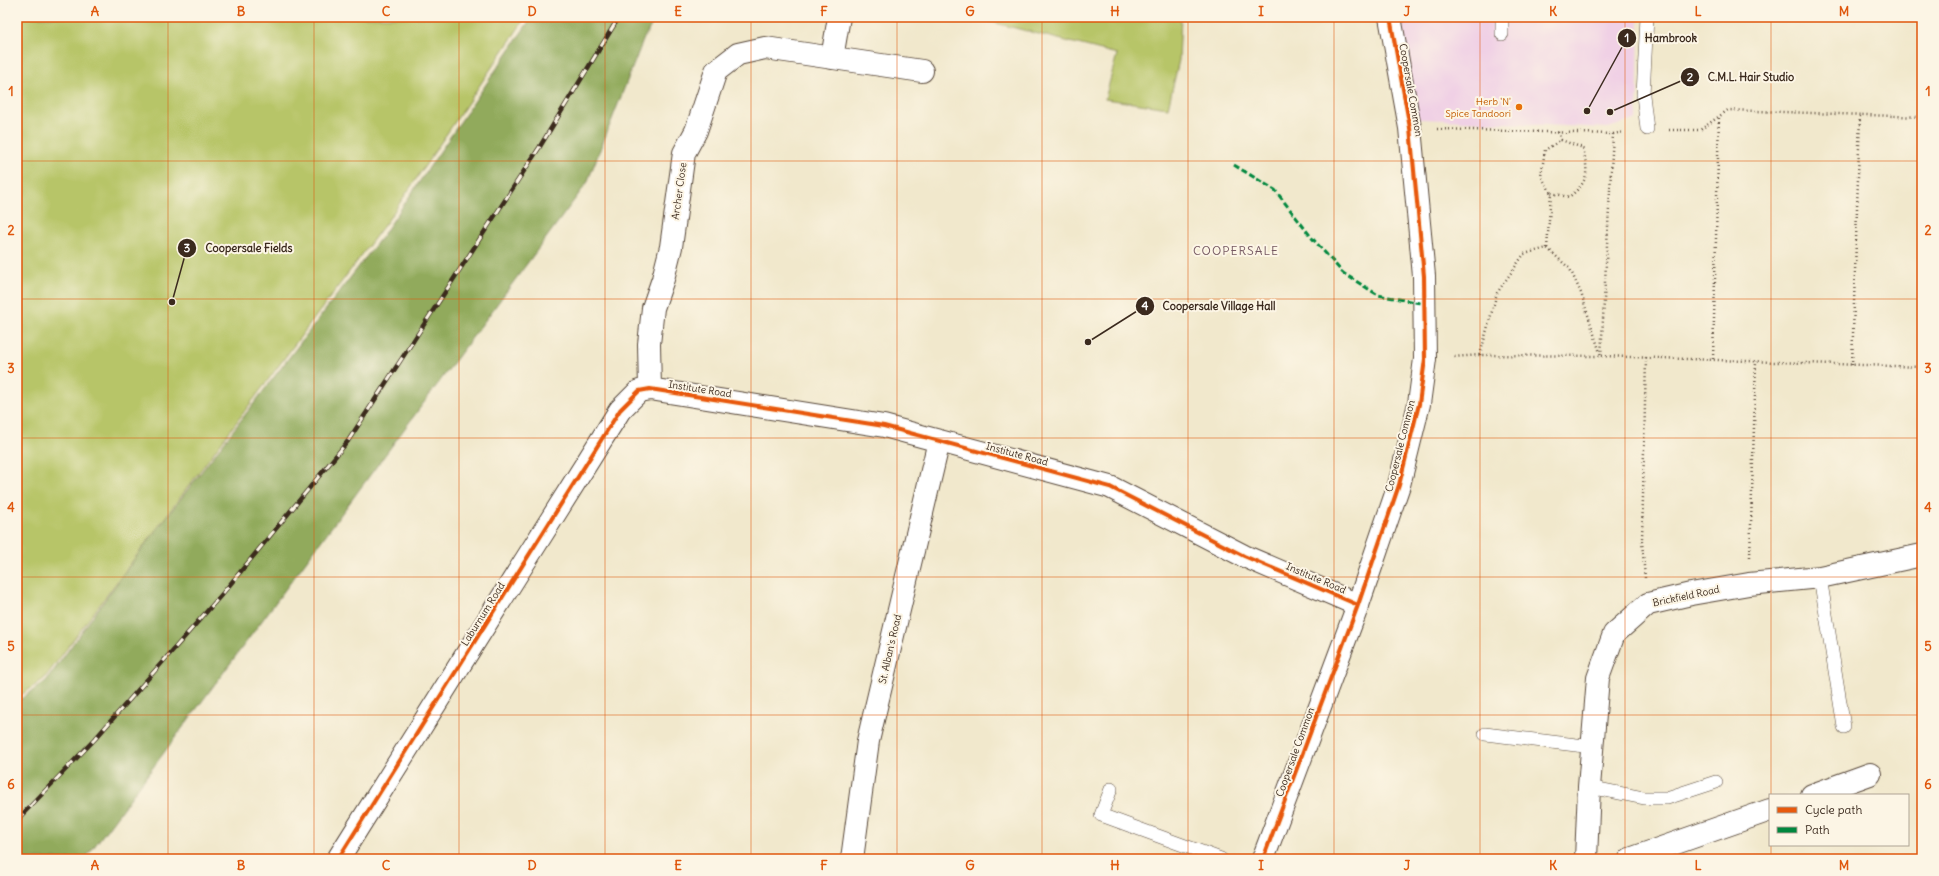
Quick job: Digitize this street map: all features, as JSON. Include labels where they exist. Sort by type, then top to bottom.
[{"type":"street","points":[[832,58],[839,17]]},
{"type":"street","name":"Coopersale Common","points":[[1263,859],[1358,605],[1399,485],[1420,404],[1425,360],[1424,276],[1410,128],[1390,17]]},
{"type":"street","name":"Archer Close","points":[[650,389],[649,344],[652,308],[663,278],[671,247],[684,153],[696,132],[716,71],[738,54],[764,48],[922,71]]},
{"type":"street","name":"Institute Road","points":[[650,389],[884,426],[1110,487],[1244,556],[1358,605]]},
{"type":"street","name":"Laburnum Road","points":[[338,859],[620,410],[638,391],[650,389]]},
{"type":"street","name":"St. Alban's Road","points":[[852,859],[868,742],[939,441]]},
{"type":"street","name":"Brickfield Road","points":[[1586,859],[1589,787],[1598,678],[1614,634],[1648,604],[1691,594],[1749,584],[1820,577],[1922,555]]},
{"type":"street","points":[[1815,794],[1870,774]]},
{"type":"street","points":[[1630,859],[1769,810]]},
{"type":"lane","points":[[1502,17],[1502,34]]},
{"type":"lane","points":[[1647,17],[1643,95],[1647,129]]},
{"type":"lane","points":[[1820,577],[1844,727]]},
{"type":"lane","points":[[1485,734],[1593,747]]},
{"type":"lane","points":[[1589,787],[1644,798],[1667,798],[1716,782]]},
{"type":"lane","points":[[1111,789],[1101,815],[1221,859]]},
{"type":"path","points":[[1410,128],[1613,134],[1647,129],[1700,130],[1728,110],[1922,117]]},
{"type":"path","points":[[1852,365],[1860,115]]},
{"type":"path","points":[[1713,359],[1719,116]]},
{"type":"path","points":[[1551,193],[1569,197],[1580,189],[1588,170],[1583,148],[1561,140],[1558,132]]},
{"type":"path","points":[[1601,356],[1613,134]]},
{"type":"path","points":[[1547,248],[1551,193],[1540,176],[1545,150],[1561,140]]},
{"type":"path","points":[[1480,355],[1497,293],[1524,254],[1547,248]]},
{"type":"path","points":[[1547,248],[1570,269],[1581,293],[1601,356]]},
{"type":"path","points":[[1425,360],[1480,355],[1601,356],[1922,367]]},
{"type":"path","points":[[1646,357],[1642,542],[1648,604]]},
{"type":"path","points":[[1749,584],[1756,361]]},
{"type":"shaded area","points":[[1391,17],[1639,17],[1637,119],[1608,128],[1402,118]]},
{"type":"green space","points":[[17,17],[526,17],[391,216],[44,679],[17,698]]},
{"type":"green space","points":[[532,17],[656,17],[644,38],[587,183],[85,859],[17,859],[17,702],[46,681],[136,557],[383,235]]},
{"type":"green space","points":[[972,17],[1181,17],[1179,60],[1168,108],[1105,99],[1117,54]]},
{"type":"railway","points":[[17,820],[95,739],[223,593],[348,441],[539,148],[619,17]]},
{"type":"marked path","points":[[1234,165],[1275,190],[1312,238],[1343,273],[1378,295],[1425,304]]},
{"type":"cycle path","points":[[1263,859],[1358,605],[1399,485],[1419,404],[1425,359],[1424,276],[1410,128],[1390,17]]},
{"type":"cycle path","points":[[338,859],[620,410],[639,391],[650,389],[884,426],[1110,487],[1244,556],[1358,605]]},
{"type":"place","name":"Herb 'N' Spice Tandoori","points":[[1519,107]]},
{"type":"place","name":"Hambrook","points":[[1587,111]]},
{"type":"place","name":"C.M.L. Hair Studio","points":[[1610,112]]},
{"type":"place","name":"Coopersale Fields","points":[[172,302]]},
{"type":"place","name":"Coopersale Village Hall","points":[[1088,342]]},
{"type":"district","name":"COOPERSALE","points":[[1236,250]]}]
